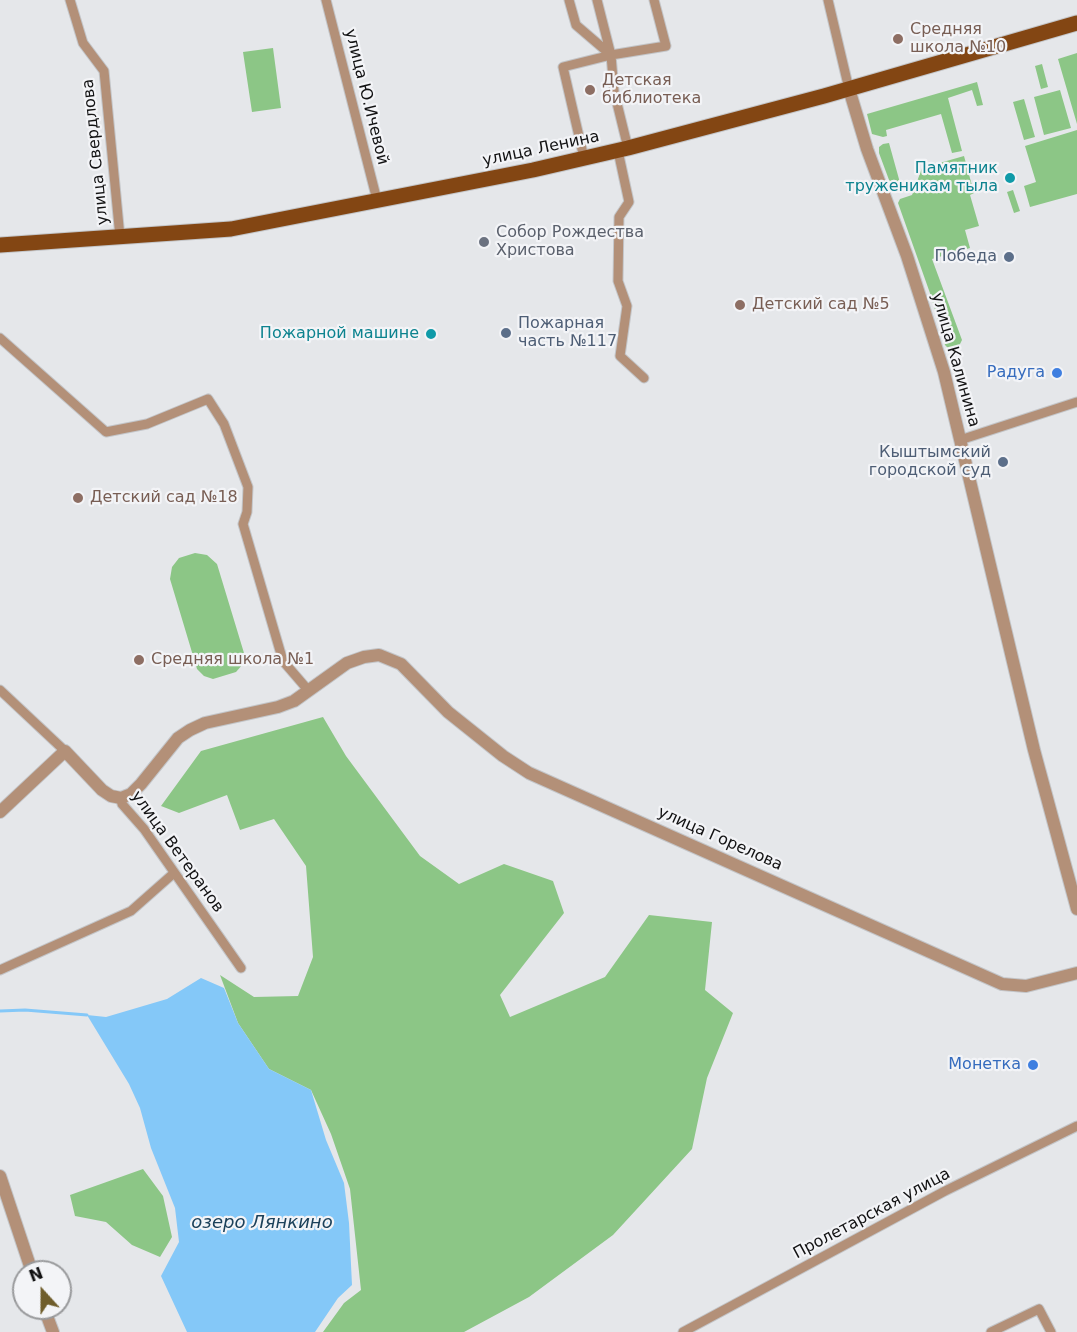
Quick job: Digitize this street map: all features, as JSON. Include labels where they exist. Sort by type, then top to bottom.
[{"type":"main road","name":"улица Ленина","points":[[0,245],[231,229],[584,158],[849,89],[1077,23]]},
{"type":"street","name":"улица Свердлова","points":[[70,0],[83,43],[104,71],[120,237]]},
{"type":"street","name":"улица Ю.Ичевой","points":[[326,0],[377,200]]},
{"type":"street","points":[[569,0],[576,25],[611,55]]},
{"type":"street","points":[[597,0],[611,55],[629,202],[619,217],[618,281],[627,306],[620,356],[644,378]]},
{"type":"street","points":[[584,158],[562,67],[611,55],[666,46],[654,0]]},
{"type":"street","name":"улица Калинина","points":[[828,0],[849,89],[867,149],[888,201],[944,372],[1034,750],[1077,909]]},
{"type":"street","points":[[0,338],[105,432],[147,424],[208,399],[224,424],[248,487],[247,512],[243,524],[283,661],[308,690],[294,701],[278,707],[205,723],[190,730],[178,738],[131,794],[121,798]]},
{"type":"street","points":[[960,440],[1077,402]]},
{"type":"street","name":"улица Горелова","points":[[308,690],[347,663],[379,655],[400,664],[448,712],[504,756],[530,773],[1002,984],[1026,986],[1077,973]]},
{"type":"street","name":"улица Ветеранов","points":[[0,690],[65,751],[102,790],[111,796],[121,798],[122,804],[144,829],[241,968]]},
{"type":"street","points":[[0,812],[65,751]]},
{"type":"street","points":[[0,970],[131,911],[174,873]]},
{"type":"street","name":"Пролетарская улица","points":[[683,1332],[945,1191],[1077,1126]]},
{"type":"street","points":[[0,1176],[28,1260]]},
{"type":"street","points":[[992,1332],[1039,1309],[1051,1332]]},
{"type":"green space","points":[[273,48],[281,108],[252,112],[243,52]]},
{"type":"green space","points":[[1077,53],[1077,124],[1058,59]]},
{"type":"green space","points":[[1042,64],[1048,87],[1041,89],[1035,66]]},
{"type":"green space","points":[[977,82],[983,105],[977,106],[972,90],[948,98],[962,151],[952,153],[941,114],[886,130],[887,136],[872,134],[867,114]]},
{"type":"green space","points":[[1060,90],[1071,128],[1044,135],[1034,97]]},
{"type":"green space","points":[[1024,99],[1035,137],[1024,140],[1013,102]]},
{"type":"green space","points":[[1077,130],[1077,194],[1030,207],[1024,186],[1036,182],[1025,146]]},
{"type":"green space","points":[[889,143],[902,190],[899,192],[892,188],[879,153],[879,147]]},
{"type":"green space","points":[[964,156],[974,193],[970,195],[979,226],[965,230],[970,248],[932,259],[962,340],[957,350],[951,351],[945,345],[931,296],[898,203],[900,199],[912,195],[922,168]]},
{"type":"green space","points":[[1013,190],[1020,211],[1014,213],[1007,192]]},
{"type":"green space","points":[[195,553],[207,555],[217,564],[244,653],[243,664],[236,672],[213,679],[204,676],[197,669],[170,579],[172,567],[179,558]]},
{"type":"green space","points":[[323,717],[346,756],[420,856],[459,884],[504,864],[553,881],[564,913],[500,995],[510,1017],[605,977],[649,915],[712,922],[705,990],[733,1013],[707,1078],[692,1149],[613,1235],[529,1297],[464,1332],[323,1332],[344,1303],[361,1290],[350,1189],[331,1134],[311,1090],[269,1069],[238,1023],[220,975],[254,997],[298,996],[313,957],[306,866],[274,819],[240,830],[227,795],[179,813],[161,806],[201,751]]},
{"type":"green space","points":[[143,1169],[163,1196],[172,1237],[160,1257],[132,1245],[106,1222],[75,1216],[70,1195]]},
{"type":"water","name":"озеро Лянкино","points":[[201,978],[224,988],[238,1023],[269,1069],[311,1090],[326,1140],[344,1183],[349,1223],[352,1285],[338,1298],[315,1332],[187,1332],[161,1276],[179,1242],[175,1208],[151,1148],[140,1108],[129,1084],[87,1015],[106,1017],[167,999]]},
{"type":"waterway","points":[[0,1011],[25,1010],[87,1015]]},
{"type":"place","name":"Средняя школа №10","points":[[898,39]]},
{"type":"place","name":"Детская библиотека","points":[[590,90]]},
{"type":"place","name":"Памятник труженикам тыла","points":[[1010,178]]},
{"type":"place","name":"Собор Рождества Христова","points":[[484,242]]},
{"type":"place","name":"Победа","points":[[1009,257]]},
{"type":"place","name":"Детский сад №5","points":[[740,305]]},
{"type":"place","name":"Пожарная часть №117","points":[[506,333]]},
{"type":"place","name":"Пожарной машине","points":[[431,334]]},
{"type":"place","name":"Радуга","points":[[1057,373]]},
{"type":"place","name":"Кыштымский городской суд","points":[[1003,462]]},
{"type":"place","name":"Детский сад №18","points":[[78,498]]},
{"type":"place","name":"Средняя школа №1","points":[[139,660]]},
{"type":"place","name":"Монетка","points":[[1033,1065]]}]
